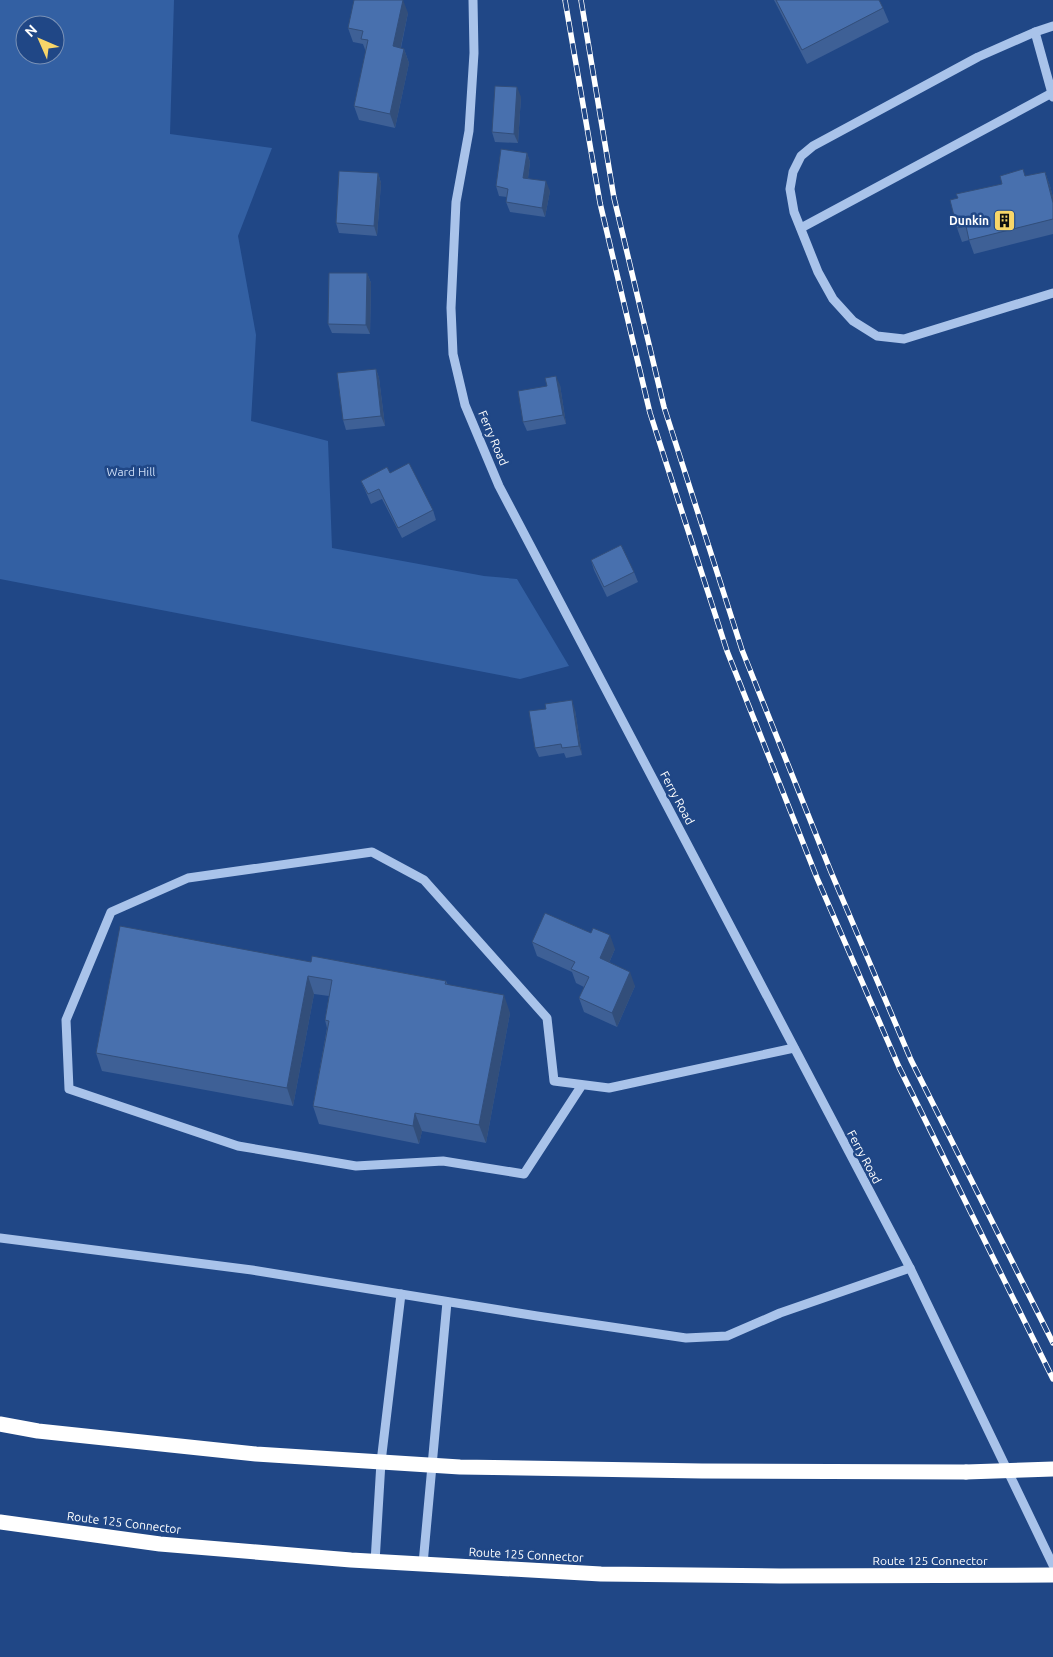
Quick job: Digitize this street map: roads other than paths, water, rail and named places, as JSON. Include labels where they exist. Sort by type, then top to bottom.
[{"type":"highway","points":[[0,1424],[38,1431],[256,1454],[460,1467],[702,1471],[966,1472],[1053,1469]]},
{"type":"highway","name":"Route 125 Connector","points":[[0,1522],[160,1544],[375,1562],[601,1574],[1053,1575]]},
{"type":"street","name":"Ferry Road","points":[[473,0],[474,53],[470,131],[456,202],[450,308],[453,354],[465,405],[499,486],[910,1268],[1053,1565]]},
{"type":"street","points":[[1053,26],[978,57],[814,146],[800,156],[793,172],[790,189],[794,212],[818,272],[833,299],[852,321],[877,336],[904,339],[1053,293]]},
{"type":"street","points":[[801,228],[1052,95],[1035,32]]},
{"type":"street","points":[[582,1085],[524,1174],[443,1161],[356,1166],[238,1146],[69,1089],[66,1020],[111,912],[188,878],[372,852],[424,880],[547,1018],[554,1081],[609,1088],[794,1048]]},
{"type":"street","points":[[0,1238],[252,1270],[686,1338],[727,1336],[780,1313],[910,1268]]},
{"type":"street","points":[[375,1562],[380,1462],[401,1294]]},
{"type":"street","points":[[424,1564],[447,1302]]},
{"type":"railway","points":[[565,0],[600,203],[650,413],[727,651],[817,878],[899,1067],[1053,1379]]},
{"type":"railway","points":[[581,0],[614,198],[664,407],[742,650],[831,872],[911,1060],[1053,1343]]},
{"type":"place","name":"Dunkin","points":[[1005,221]]},
{"type":"park label","name":"Ward Hill","points":[[131,472]]}]
